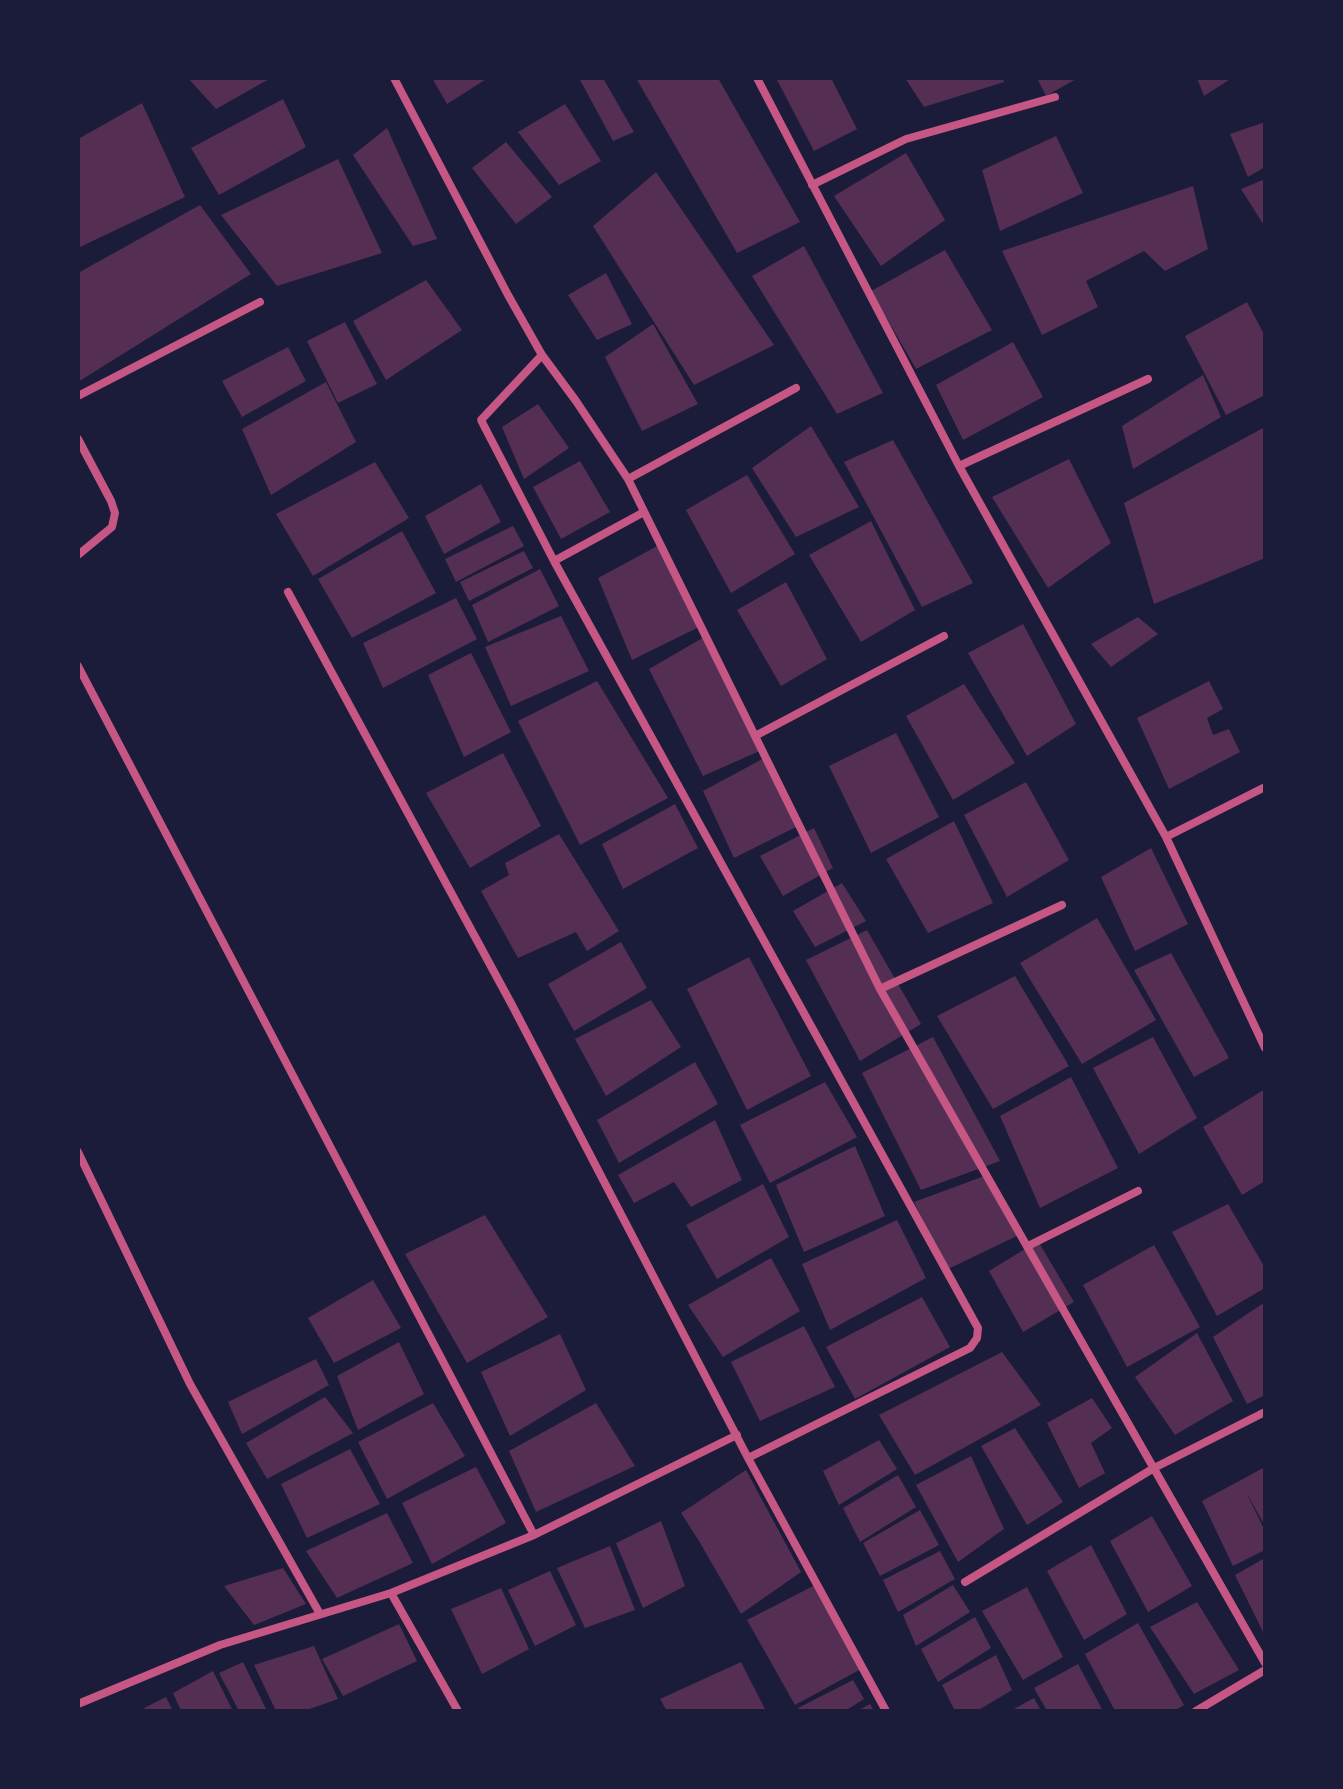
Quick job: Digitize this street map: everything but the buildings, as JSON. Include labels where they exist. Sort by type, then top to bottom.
[{"type":"street","points":[[394,78],[542,355],[628,479],[880,989],[1265,1663]]},
{"type":"street","points":[[757,78],[959,466],[1166,837],[1265,1048]]},
{"type":"street","points":[[812,185],[906,139],[1055,97]]},
{"type":"street","points":[[78,396],[260,302]]},
{"type":"street","points":[[542,355],[481,420],[554,561],[978,1328],[977,1338],[970,1348],[748,1458]]},
{"type":"street","points":[[959,466],[1148,379]]},
{"type":"street","points":[[628,479],[796,388]]},
{"type":"street","points":[[78,439],[115,513],[112,527],[78,555]]},
{"type":"street","points":[[554,561],[644,512]]},
{"type":"street","points":[[288,592],[512,1005],[748,1458],[886,1711]]},
{"type":"street","points":[[755,736],[944,636]]},
{"type":"street","points":[[78,666],[534,1535]]},
{"type":"street","points":[[1166,837],[1265,787]]},
{"type":"street","points":[[880,989],[1062,905]]},
{"type":"street","points":[[78,1152],[190,1384],[320,1614]]},
{"type":"street","points":[[1028,1246],[1138,1191]]},
{"type":"street","points":[[965,1582],[1154,1468],[1265,1412]]},
{"type":"street","points":[[78,1704],[220,1645],[391,1593],[534,1535],[737,1435]]},
{"type":"street","points":[[391,1593],[458,1711]]},
{"type":"street","points":[[1196,1711],[1265,1670]]}]
